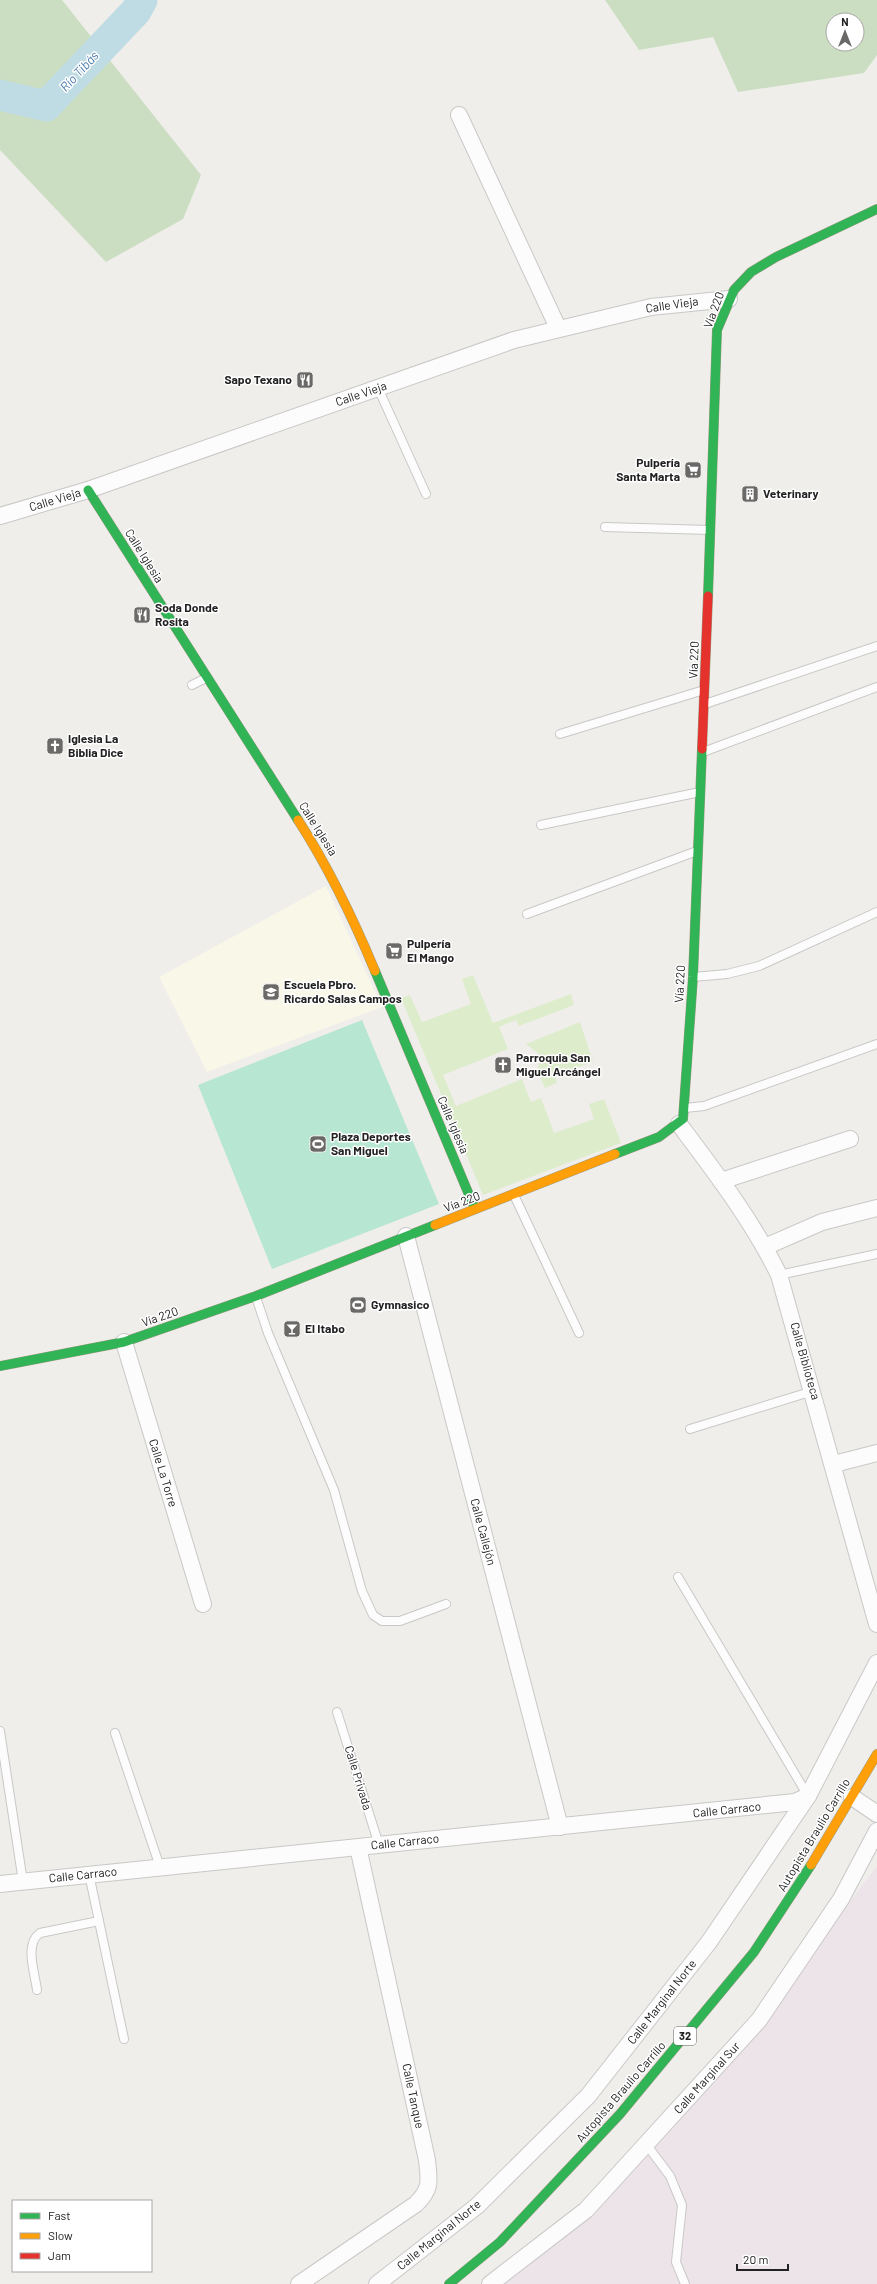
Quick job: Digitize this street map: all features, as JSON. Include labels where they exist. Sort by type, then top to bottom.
[{"type":"main road","name":"Vía 220","points":[[0,1366],[124,1342],[256,1296],[659,1137],[679,1124],[683,1119],[685,1108],[693,977],[711,530],[717,330],[729,299],[736,286],[749,274],[768,262],[849,220],[877,209]]},
{"type":"main road","name":"Calle Iglesia","points":[[88,490],[324,861],[354,921],[475,1209]]},
{"type":"main road","name":"Autopista Braulio Carrillo","points":[[449,2284],[500,2242],[625,2108],[754,1952],[805,1875],[877,1754]]},
{"type":"street","points":[[459,115],[558,328]]},
{"type":"street","name":"Calle Vieja","points":[[0,516],[88,490],[514,340],[558,328],[670,304],[729,299]]},
{"type":"street","name":"Calle Biblioteca","points":[[679,1124],[721,1181],[765,1247],[779,1275],[834,1464],[877,1624]]},
{"type":"street","points":[[721,1181],[850,1140]]},
{"type":"street","points":[[765,1247],[822,1222],[877,1208]]},
{"type":"street","name":"Calle Callejón","points":[[406,1236],[560,1827]]},
{"type":"street","name":"Calle La Torre","points":[[124,1342],[203,1604]]},
{"type":"street","points":[[834,1464],[877,1453]]},
{"type":"street","name":"Calle Marginal Norte","points":[[377,2284],[477,2206],[588,2096],[709,1942],[808,1796],[877,1663]]},
{"type":"street","name":"Calle Carraco","points":[[0,1884],[795,1802],[808,1796]]},
{"type":"street","points":[[852,1796],[877,1814]]},
{"type":"street","name":"Calle Marginal Sur","points":[[490,2284],[586,2210],[759,2020],[841,1899],[877,1831]]},
{"type":"street","name":"Calle Tanque","points":[[299,2284],[416,2204],[425,2195],[430,2183],[425,2152],[358,1847]]},
{"type":"lane","points":[[378,388],[426,494]]},
{"type":"lane","points":[[604,527],[711,530]]},
{"type":"lane","points":[[704,705],[877,646]]},
{"type":"lane","points":[[192,685],[207,677]]},
{"type":"lane","points":[[702,752],[877,687]]},
{"type":"lane","points":[[560,734],[705,690]]},
{"type":"lane","points":[[542,825],[700,792]]},
{"type":"lane","points":[[527,914],[698,851]]},
{"type":"lane","points":[[693,977],[727,974],[759,966],[877,912]]},
{"type":"lane","points":[[685,1108],[704,1106],[877,1044]]},
{"type":"lane","points":[[514,1194],[579,1332]]},
{"type":"lane","points":[[779,1275],[877,1254]]},
{"type":"lane","points":[[256,1296],[268,1333],[334,1490],[362,1590],[373,1615],[382,1621],[400,1621],[446,1604]]},
{"type":"lane","points":[[690,1429],[813,1391]]},
{"type":"lane","points":[[678,1577],[808,1796]]},
{"type":"lane","name":"Calle Privada","points":[[337,1712],[379,1845]]},
{"type":"lane","points":[[0,1731],[24,1882]]},
{"type":"lane","points":[[115,1733],[160,1867]]},
{"type":"lane","points":[[89,1874],[124,2039]]},
{"type":"lane","points":[[37,1990],[31,1946],[33,1938],[40,1933],[99,1921]]},
{"type":"lane","points":[[646,2144],[670,2176],[682,2205],[676,2262],[685,2284]]},
{"type":"shaded area","name":"Escuela Pbro. Ricardo Salas Campos","points":[[326,886],[382,1007],[207,1072],[159,977]]},
{"type":"shaded area","points":[[877,1866],[877,2284],[501,2284],[586,2210],[759,2020]]},
{"type":"green space","points":[[0,0],[62,0],[201,175],[183,219],[106,262],[0,150]]},
{"type":"green space","points":[[605,0],[877,0],[877,55],[864,73],[738,92],[713,37],[639,50]]},
{"type":"green space","points":[[473,975],[493,1023],[571,994],[574,1005],[519,1026],[516,1020],[499,1027],[508,1049],[443,1075],[456,1106],[522,1079],[531,1102],[541,1098],[554,1133],[594,1119],[589,1104],[604,1099],[621,1143],[483,1195],[401,998],[410,995],[422,1022],[471,1004],[462,979]]},
{"type":"green space","name":"Plaza Deportes San Miguel","points":[[362,1020],[439,1204],[272,1269],[198,1085]]},
{"type":"green space","points":[[580,1022],[593,1062],[555,1075],[557,1083],[545,1088],[537,1069],[540,1061],[538,1053],[526,1044]]},
{"type":"waterway","name":"Río Tibás","points":[[0,95],[46,106],[136,11],[142,0]]},
{"type":"traffic: fast","points":[[708,596],[717,330],[734,290],[751,272],[776,257],[877,209]]},
{"type":"traffic: fast","points":[[88,490],[298,820]]},
{"type":"traffic: fast","points":[[615,1154],[659,1137],[683,1119],[693,977],[702,749]]},
{"type":"traffic: fast","points":[[375,971],[475,1209]]},
{"type":"traffic: fast","points":[[0,1366],[124,1342],[256,1296],[435,1225]]},
{"type":"traffic: fast","points":[[449,2284],[500,2242],[620,2114],[754,1952],[811,1865]]},
{"type":"traffic: slow","points":[[298,820],[320,856],[340,894],[375,971]]},
{"type":"traffic: slow","points":[[435,1225],[615,1154]]},
{"type":"traffic: slow","points":[[811,1865],[877,1754]]},
{"type":"traffic: jam","points":[[702,749],[708,596]]},
{"type":"place","name":"Sapo Texano","points":[[305,380]]},
{"type":"place","name":"Pulpería Santa Marta","points":[[693,470]]},
{"type":"place","name":"Veterinary","points":[[750,494]]},
{"type":"place","name":"Soda Donde Rosita","points":[[142,615]]},
{"type":"place","name":"Iglesia La Biblia Dice","points":[[55,746]]},
{"type":"place","name":"Pulpería El Mango","points":[[394,951]]},
{"type":"place","name":"Escuela Pbro. Ricardo Salas Campos","points":[[271,992]]},
{"type":"place","name":"Parroquia San Miguel Arcángel","points":[[503,1065]]},
{"type":"place","name":"Plaza Deportes San Miguel","points":[[318,1144]]},
{"type":"place","name":"Gymnasico","points":[[358,1305]]},
{"type":"place","name":"El Itabo","points":[[292,1329]]}]
